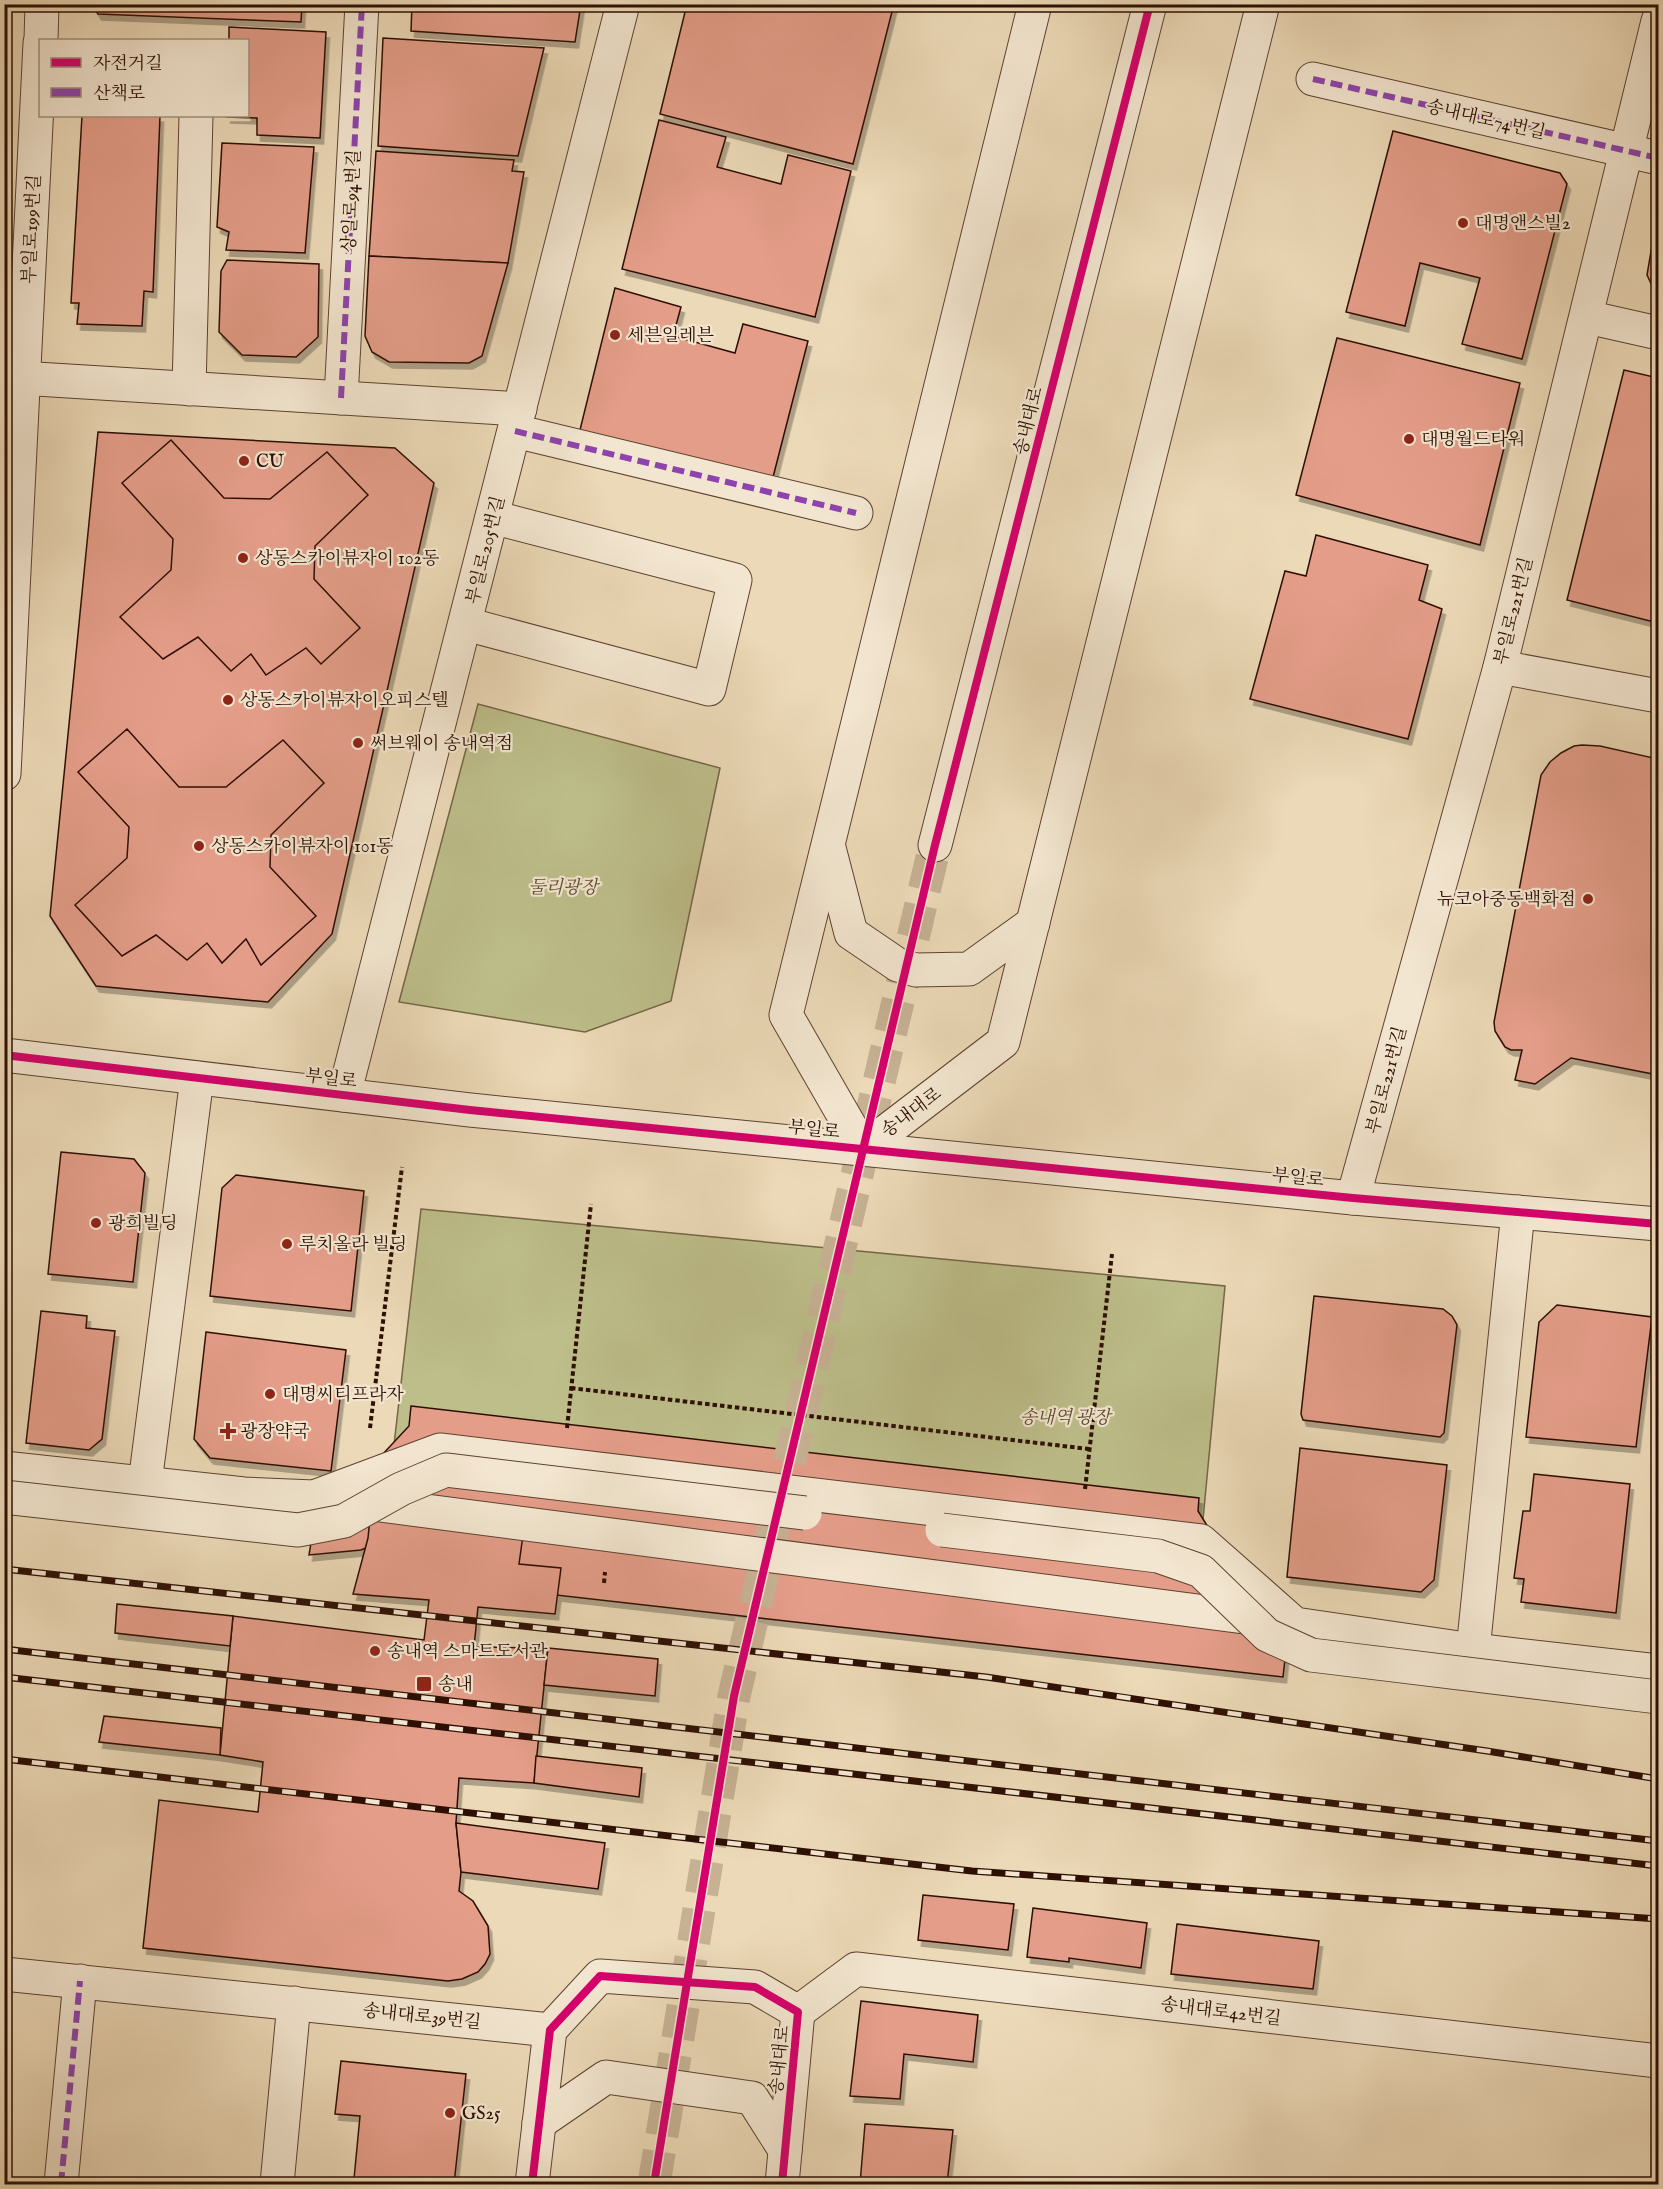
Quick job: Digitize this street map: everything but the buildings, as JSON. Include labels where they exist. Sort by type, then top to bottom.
[{"type":"street","name":"부일로199번길","points":[[42,4],[45,39]]},
{"type":"street","name":"상일로94번길","points":[[341,398],[362,4]]},
{"type":"street","name":"부일로205번길","points":[[344,1095],[624,4]]},
{"type":"street","name":"송내대로","points":[[1035,4],[786,1015],[863,1149],[1003,1042],[1263,4]]},
{"type":"street","name":"송내대로","points":[[934,845],[1150,4]]},
{"type":"street","name":"부일로221번길","points":[[1353,1198],[1500,667],[1659,21]]},
{"type":"street","name":"송내대로74번길","points":[[1313,79],[1659,158]]},
{"type":"street","name":"부일로199번길","points":[[5,760],[14,378],[39,106]]},
{"type":"street","points":[[189,389],[196,117]]},
{"type":"street","points":[[1587,317],[1659,333]]},
{"type":"street","points":[[14,378],[341,398],[517,420],[856,513]]},
{"type":"street","points":[[466,624],[709,689],[735,580],[492,517]]},
{"type":"street","points":[[1500,667],[1659,696]]},
{"type":"street","points":[[828,844],[850,933],[898,965],[916,970],[969,969],[1033,923]]},
{"type":"street","name":"부일로","points":[[4,1055],[344,1095],[863,1149],[1353,1198],[1659,1224]]},
{"type":"street","points":[[145,1483],[197,1078]]},
{"type":"street","points":[[1473,1650],[1518,1212]]},
{"type":"street","points":[[314,1497],[440,1450],[1201,1541],[1295,1624]]},
{"type":"street","points":[[4,1468],[244,1494],[314,1497],[1295,1624],[1473,1650],[1659,1671]]},
{"type":"street","points":[[4,1497],[298,1530],[345,1521],[401,1489],[446,1470],[965,1532],[1158,1556],[1201,1571],[1267,1635],[1311,1656],[1659,1697]]},
{"type":"street","name":"송내대로42번길","points":[[798,2012],[856,1969],[1659,2061]]},
{"type":"street","name":"송내대로39번길","points":[[4,1974],[550,2030]]},
{"type":"street","name":"송내대로","points":[[550,2030],[600,1976],[756,1987],[798,2012],[782,2184]]},
{"type":"street","points":[[61,2184],[80,1982]]},
{"type":"street","points":[[277,2184],[294,2003]]},
{"type":"street","points":[[532,2184],[550,2030]]},
{"type":"street","points":[[539,2123],[606,2077],[752,2098],[785,2150]]},
{"type":"path","points":[[370,1428],[402,1167]]},
{"type":"path","points":[[563,1465],[591,1204]]},
{"type":"path","points":[[1082,1527],[1112,1254]]},
{"type":"path","points":[[571,1388],[1089,1449]]},
{"type":"green space","name":"둘리광장","points":[[478,704],[720,768],[671,1001],[585,1032],[399,1002]]},
{"type":"green space","name":"송내역 광장","points":[[421,1209],[1225,1286],[1201,1541],[391,1471]]},
{"type":"tunnel","points":[[654,2184],[734,1696],[935,845]]},
{"type":"railway","points":[[4,1569],[986,1677],[1487,1751],[1658,1779]]},
{"type":"railway","points":[[4,1649],[1658,1841]]},
{"type":"railway","points":[[4,1677],[1658,1866]]},
{"type":"railway","points":[[4,1759],[972,1871],[1658,1919]]},
{"type":"marked path","points":[[341,398],[362,4]]},
{"type":"marked path","points":[[1313,79],[1658,158]]},
{"type":"marked path","points":[[515,431],[856,513]]},
{"type":"marked path","points":[[61,2184],[80,1981]]},
{"type":"cycle path","points":[[654,2184],[734,1696],[935,845],[1150,4]]},
{"type":"cycle path","points":[[4,1055],[470,1110],[1353,1198],[1658,1224]]},
{"type":"cycle path","points":[[532,2184],[550,2030],[600,1976],[755,1987],[798,2012],[782,2184]]},
{"type":"place","name":"대명앤스빌2","points":[[1463,223]]},
{"type":"place","name":"세븐일레븐","points":[[615,335]]},
{"type":"place","name":"대명월드타워","points":[[1409,439]]},
{"type":"place","name":"CU","points":[[244,461]]},
{"type":"place","name":"상동스카이뷰자이 102동","points":[[243,558]]},
{"type":"place","name":"상동스카이뷰자이오피스텔","points":[[228,700]]},
{"type":"place","name":"써브웨이 송내역점","points":[[358,743]]},
{"type":"place","name":"상동스카이뷰자이 101동","points":[[199,846]]},
{"type":"place","name":"뉴코아중동백화점","points":[[1588,899]]},
{"type":"place","name":"광희빌딩","points":[[96,1223]]},
{"type":"place","name":"루치올라 빌딩","points":[[287,1244]]},
{"type":"place","name":"대명씨티프라자","points":[[270,1394]]},
{"type":"place","name":"광장약국","points":[[228,1431]]},
{"type":"place","name":"송내역 스마트도서관","points":[[375,1651]]},
{"type":"place","name":"송내","points":[[424,1684]]},
{"type":"place","name":"GS25","points":[[450,2113]]}]
